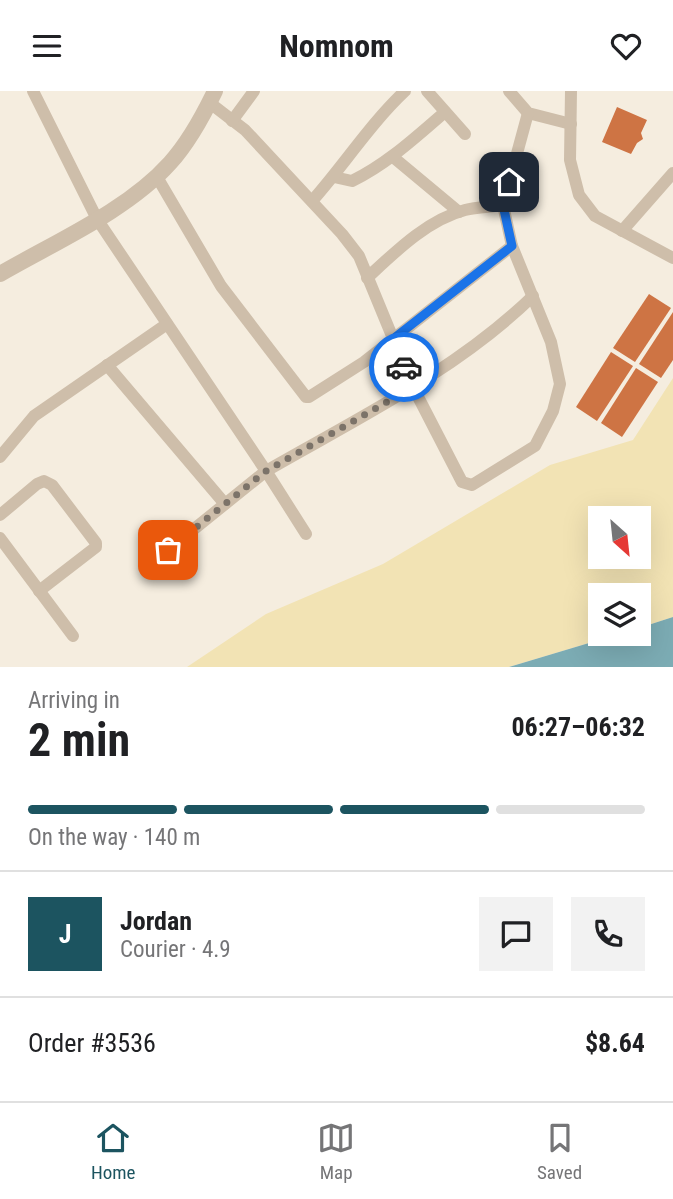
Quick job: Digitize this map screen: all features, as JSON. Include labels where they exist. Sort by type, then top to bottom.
[{"type":"street","points":[[33,91],[97,219],[306,534]]},
{"type":"street","points":[[232,121],[254,91]]},
{"type":"street","points":[[312,201],[334,177],[381,114],[405,91]]},
{"type":"street","points":[[427,91],[465,134]]},
{"type":"street","points":[[509,91],[528,113],[571,124]]},
{"type":"street","points":[[571,91],[570,160],[579,195],[595,216],[673,258]]},
{"type":"street","points":[[0,274],[97,219],[157,177],[184,145],[212,97],[232,121],[245,130],[312,201],[359,256],[413,387],[462,482],[471,485],[535,446],[553,411],[560,384],[551,342],[512,246],[503,205],[528,113]]},
{"type":"street","points":[[334,177],[352,181],[393,157],[445,112]]},
{"type":"street","points":[[393,157],[459,212]]},
{"type":"street","points":[[622,231],[673,173]]},
{"type":"street","points":[[157,177],[221,286],[306,397],[364,362],[512,246]]},
{"type":"street","points":[[367,278],[433,224],[459,212],[503,205]]},
{"type":"street","points":[[168,550],[266,471],[413,387],[509,319],[533,296]]},
{"type":"street","points":[[0,457],[34,416],[167,324]]},
{"type":"street","points":[[107,365],[225,504]]},
{"type":"street","points":[[0,515],[44,481],[52,485],[96,543],[96,547],[39,591]]},
{"type":"street","points":[[0,538],[73,636]]},
{"type":"sand","points":[[673,378],[673,617],[651,624],[651,583],[588,583],[588,643],[509,667],[187,667],[266,614],[383,564],[550,465],[633,440]]},
{"type":"water","points":[[673,617],[673,667],[509,667],[588,643],[588,646],[651,646],[651,624]]},
{"type":"building","points":[[617,107],[647,120],[641,133],[643,139],[637,143],[631,154],[602,142]]},
{"type":"building","points":[[649,294],[671,308],[635,362],[613,348]]},
{"type":"building","points":[[673,312],[673,360],[661,378],[639,364]]},
{"type":"building","points":[[611,352],[633,366],[597,421],[576,407]]},
{"type":"building","points":[[636,368],[658,382],[622,437],[601,423]]},
{"type":"way so far","points":[[168,550],[266,471],[413,387],[404,367]]},
{"type":"route","points":[[404,367],[393,339],[512,246],[503,205],[509,182]]}]
